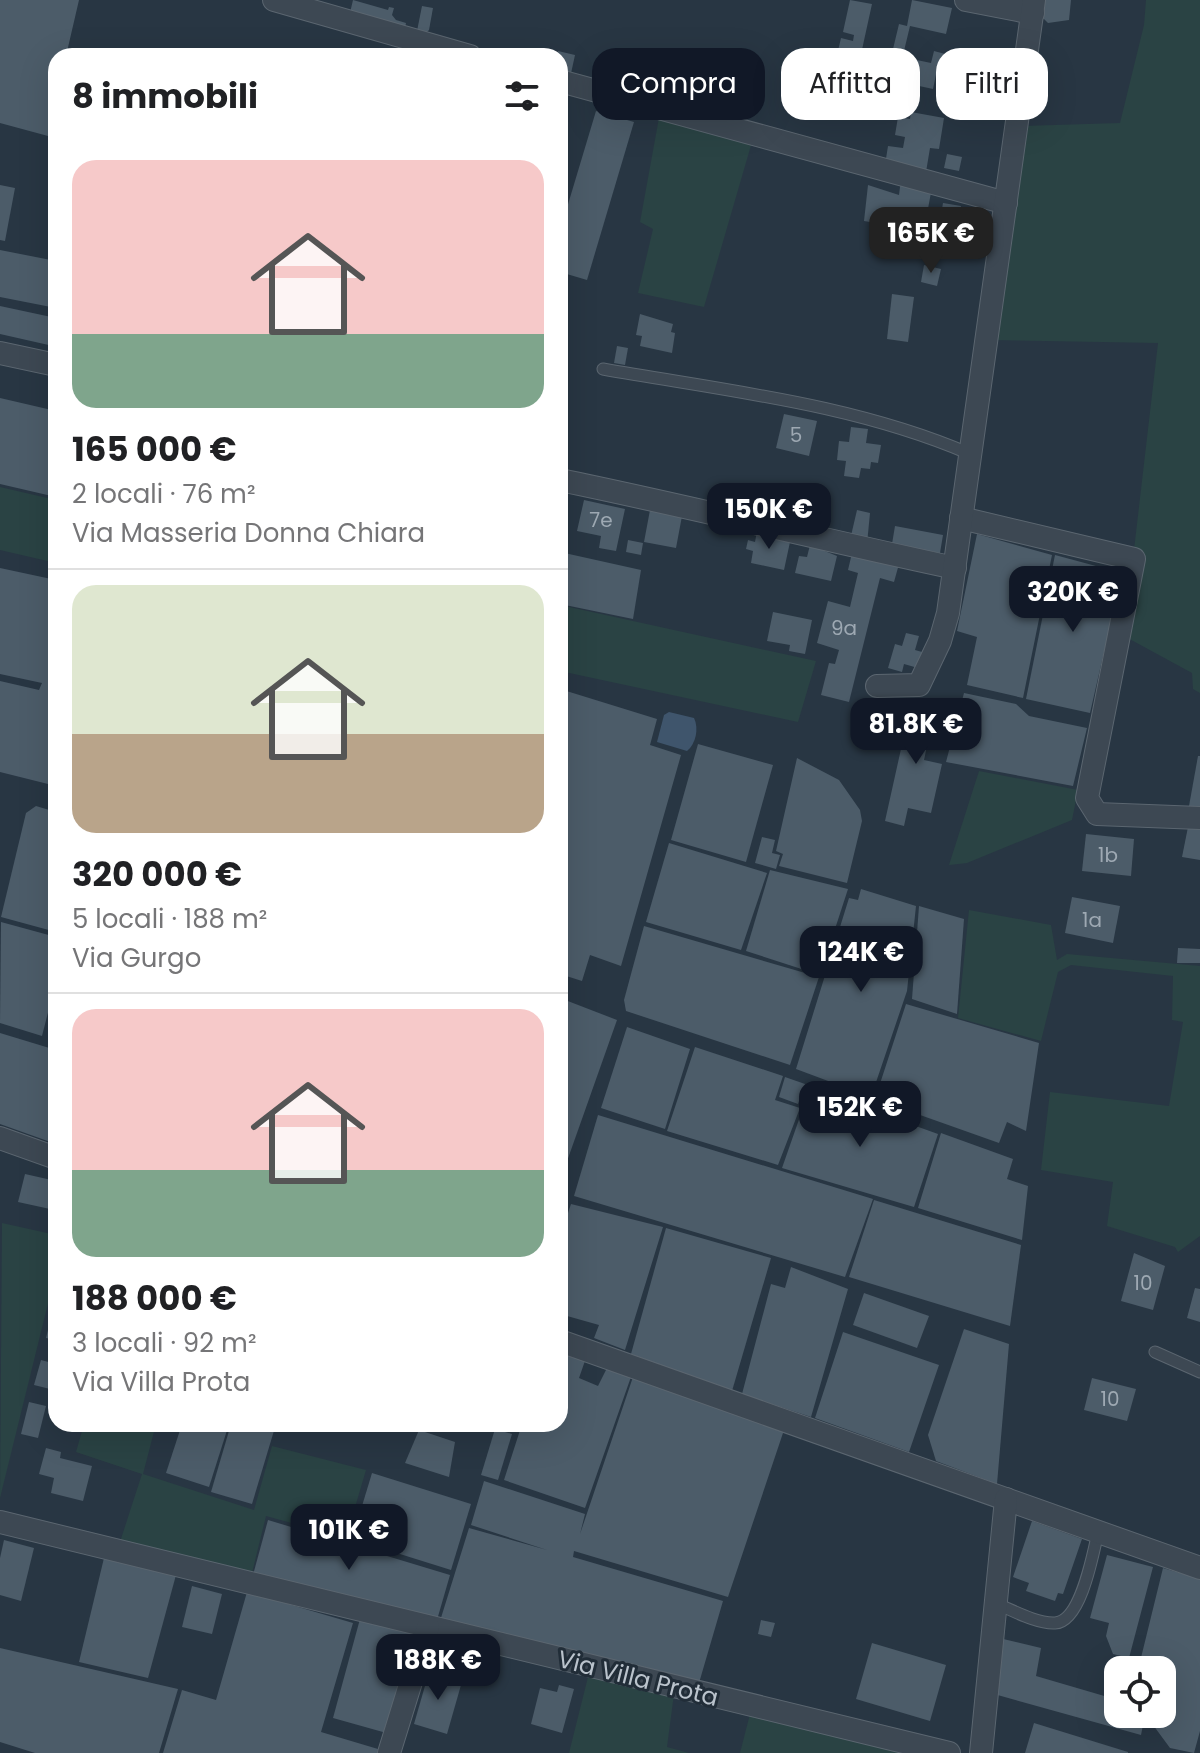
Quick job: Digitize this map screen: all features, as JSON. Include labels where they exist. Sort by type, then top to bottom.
[{"type":"street","points":[[274,0],[442,48]]},
{"type":"street","points":[[877,686],[910,687],[923,679],[940,641],[955,568],[1033,7],[966,0]]},
{"type":"street","points":[[568,83],[1006,203]]},
{"type":"street","points":[[0,353],[48,363]]},
{"type":"street","points":[[568,482],[701,508],[828,541],[955,568]]},
{"type":"street","points":[[961,518],[1134,559],[1087,798],[1097,814],[1200,818]]},
{"type":"street","points":[[0,1138],[48,1155]]},
{"type":"street","points":[[568,1344],[1200,1568]]},
{"type":"street","points":[[981,1753],[1006,1499]]},
{"type":"street","name":"Via Villa Prota","points":[[0,1522],[949,1753]]},
{"type":"street","points":[[389,1753],[428,1627]]},
{"type":"lane","points":[[603,369],[842,411],[908,430],[970,454]]},
{"type":"lane","points":[[1155,1352],[1200,1372]]},
{"type":"lane","points":[[995,1603],[1051,1624],[1063,1622],[1075,1610],[1098,1532]]},
{"type":"green space","points":[[1146,0],[1200,0],[1200,693],[1193,689],[1192,673],[1124,636],[1158,343],[990,340],[1022,126],[1120,123],[1144,25]]},
{"type":"green space","points":[[659,120],[693,120],[754,135],[704,307],[638,293],[653,229],[640,222]]},
{"type":"green space","points":[[0,487],[48,498],[48,561],[0,550]]},
{"type":"green space","points":[[568,607],[816,661],[798,722],[568,673]]},
{"type":"green space","points":[[979,771],[1078,790],[1072,820],[967,863],[949,865]]},
{"type":"green space","points":[[969,910],[1051,925],[1057,960],[1067,954],[1200,966],[1200,1236],[1178,1252],[1175,1247],[1107,1226],[1113,1182],[1041,1170],[1050,1092],[1169,1106],[1183,1022],[1172,1020],[1173,976],[1071,965],[1058,972],[1041,1041],[958,1018]]},
{"type":"green space","points":[[2,1223],[48,1233],[48,1303],[0,1498]]},
{"type":"green space","points":[[82,1432],[154,1432],[143,1474],[254,1510],[272,1446],[366,1470],[346,1538],[266,1516],[251,1577],[119,1545],[142,1474],[76,1452]]},
{"type":"green space","points":[[589,1673],[674,1694],[667,1747],[689,1753],[569,1753]]},
{"type":"green space","points":[[750,1714],[924,1753],[740,1753]]},
{"type":"water","points":[[669,712],[694,718],[696,736],[687,751],[657,742],[664,715]]},
{"type":"building","points":[[0,0],[79,0],[68,48],[48,48],[48,136],[0,123]]},
{"type":"building","points":[[353,0],[388,10],[389,7],[394,8],[392,15],[396,20],[406,23],[404,33],[349,17]]},
{"type":"building","points":[[850,0],[872,4],[862,48],[839,48],[841,38],[853,41],[854,35],[843,32]]},
{"type":"building","points":[[912,0],[952,8],[946,34],[910,26],[905,48],[893,48],[899,24],[907,26]]},
{"type":"building","points":[[1038,0],[1071,0],[1069,20],[1048,23],[1037,12]]},
{"type":"building","points":[[422,6],[433,8],[429,30],[421,38],[416,36]]},
{"type":"building","points":[[936,52],[933,89],[920,86],[920,61],[931,63]]},
{"type":"building","points":[[568,53],[575,55],[568,77]]},
{"type":"building","points":[[920,114],[944,120],[939,149],[930,148],[926,172],[885,165],[888,146],[903,148],[905,137],[895,135],[898,120],[920,120]]},
{"type":"building","points":[[593,120],[634,122],[587,280],[568,274],[568,204]]},
{"type":"building","points":[[947,154],[962,157],[959,171],[944,168]]},
{"type":"building","points":[[901,179],[932,187],[927,214],[915,212],[912,246],[879,241],[882,224],[864,221],[868,185],[899,195]]},
{"type":"building","points":[[0,185],[15,188],[5,241],[0,240]]},
{"type":"building","points":[[943,203],[961,206],[960,213],[981,217],[977,240],[938,233]]},
{"type":"building","points":[[0,250],[48,259],[48,306],[0,297]]},
{"type":"building","points":[[924,265],[941,269],[937,286],[921,282]]},
{"type":"building","points":[[892,294],[914,297],[908,342],[887,339]]},
{"type":"building","points":[[0,306],[48,316],[48,345],[0,334]]},
{"type":"building","points":[[640,314],[673,324],[672,353],[640,346],[642,336],[636,335]]},
{"type":"building","points":[[617,346],[628,348],[625,365],[614,363]]},
{"type":"building","points":[[0,398],[48,409],[48,495],[0,484]]},
{"type":"building","points":[[784,414],[817,421],[809,456],[776,448]]},
{"type":"building","points":[[851,427],[868,429],[866,443],[881,445],[878,463],[871,462],[870,469],[861,468],[859,478],[844,476],[846,461],[837,460],[839,441],[849,442]]},
{"type":"building","points":[[584,500],[625,509],[616,551],[599,548],[601,536],[577,531]]},
{"type":"building","points":[[650,510],[682,516],[676,548],[644,542]]},
{"type":"building","points":[[857,510],[870,513],[867,544],[850,540]]},
{"type":"building","points":[[895,526],[943,535],[940,553],[892,544]]},
{"type":"building","points":[[757,531],[768,533],[767,538],[790,542],[784,570],[751,563],[753,551],[746,549],[748,540],[755,542]]},
{"type":"building","points":[[977,534],[1052,555],[1023,698],[967,685],[977,637],[957,631]]},
{"type":"building","points":[[628,540],[643,543],[641,555],[626,552]]},
{"type":"building","points":[[810,545],[837,556],[831,581],[795,573],[799,556],[807,557]]},
{"type":"building","points":[[852,553],[899,564],[894,582],[880,578],[849,702],[821,695],[829,663],[835,664],[839,650],[817,643],[828,601],[850,607],[858,573],[848,570]]},
{"type":"building","points":[[568,554],[641,570],[633,619],[568,606]]},
{"type":"building","points":[[1055,555],[1122,573],[1090,713],[1026,699]]},
{"type":"building","points":[[0,568],[48,578],[48,784],[0,772],[0,681],[39,690],[42,683],[0,674]]},
{"type":"building","points":[[773,612],[812,620],[805,654],[789,651],[790,645],[767,641]]},
{"type":"building","points":[[906,633],[919,636],[915,650],[922,652],[918,668],[904,664],[902,672],[888,668],[895,644],[902,646]]},
{"type":"building","points":[[568,691],[657,719],[650,745],[681,755],[621,966],[590,955],[582,981],[568,977]]},
{"type":"building","points":[[964,693],[1016,704],[1029,716],[1087,728],[1073,786],[946,762]]},
{"type":"building","points":[[920,698],[947,704],[943,720],[933,718],[924,760],[942,764],[931,813],[908,808],[904,826],[885,821],[909,713],[917,715]]},
{"type":"building","points":[[698,744],[773,765],[746,862],[671,840]]},
{"type":"building","points":[[1200,756],[1200,807],[1189,806]]},
{"type":"building","points":[[797,758],[839,780],[860,810],[862,821],[847,883],[779,866],[783,854],[776,851]]},
{"type":"building","points":[[36,806],[48,810],[48,930],[1,917],[26,813]]},
{"type":"building","points":[[1188,827],[1200,829],[1200,860],[1182,857]]},
{"type":"building","points":[[1086,834],[1134,839],[1131,876],[1082,871]]},
{"type":"building","points":[[762,837],[775,840],[772,853],[780,855],[776,869],[755,863]]},
{"type":"building","points":[[669,843],[767,873],[741,950],[646,922]]},
{"type":"building","points":[[770,870],[848,889],[820,975],[746,951]]},
{"type":"building","points":[[861,889],[916,906],[907,991],[871,1097],[796,1069],[849,898],[858,900]]},
{"type":"building","points":[[1072,897],[1120,906],[1113,943],[1065,933]]},
{"type":"building","points":[[919,906],[964,919],[957,1014],[912,999]]},
{"type":"building","points":[[1,922],[48,935],[48,1012],[42,1036],[0,1023]]},
{"type":"building","points":[[644,926],[819,977],[790,1065],[626,1011],[624,1000]]},
{"type":"building","points":[[1178,948],[1200,949],[1200,963],[1177,963]]},
{"type":"building","points":[[568,1001],[617,1020],[568,1158]]},
{"type":"building","points":[[906,1004],[1039,1043],[1026,1131],[1007,1122],[999,1143],[875,1099]]},
{"type":"building","points":[[627,1027],[690,1049],[665,1129],[601,1108]]},
{"type":"building","points":[[0,1033],[48,1048],[48,1141],[0,1124]]},
{"type":"building","points":[[695,1047],[783,1076],[775,1100],[800,1108],[778,1165],[667,1131]]},
{"type":"building","points":[[785,1077],[805,1084],[798,1104],[779,1097]]},
{"type":"building","points":[[810,1088],[938,1134],[914,1207],[782,1168]]},
{"type":"building","points":[[598,1115],[873,1199],[845,1277],[574,1196]]},
{"type":"building","points":[[941,1133],[1013,1159],[1007,1179],[1028,1186],[1022,1240],[918,1208]]},
{"type":"building","points":[[25,1174],[48,1179],[48,1209],[18,1202]]},
{"type":"building","points":[[874,1200],[1021,1245],[1010,1326],[849,1277]]},
{"type":"building","points":[[571,1204],[663,1227],[625,1350],[594,1338],[599,1325],[568,1316],[568,1213]]},
{"type":"building","points":[[666,1228],[771,1258],[732,1391],[631,1354]]},
{"type":"building","points":[[1134,1253],[1165,1266],[1153,1310],[1121,1301]]},
{"type":"building","points":[[791,1267],[848,1289],[811,1417],[742,1394],[771,1284],[785,1288]]},
{"type":"building","points":[[1195,1288],[1200,1289],[1200,1322],[1187,1318]]},
{"type":"building","points":[[864,1293],[929,1316],[917,1348],[853,1325]]},
{"type":"building","points":[[964,1329],[1009,1344],[997,1484],[936,1461],[928,1435]]},
{"type":"building","points":[[843,1332],[939,1365],[909,1452],[815,1418]]},
{"type":"building","points":[[568,1352],[586,1358],[579,1378],[598,1386],[608,1366],[632,1374],[585,1508],[504,1480],[519,1432],[568,1432]]},
{"type":"building","points":[[41,1360],[48,1362],[48,1388],[34,1385]]},
{"type":"building","points":[[634,1374],[784,1430],[728,1597],[574,1551],[573,1557],[723,1601],[699,1683],[440,1621],[469,1528],[547,1550],[471,1525],[484,1481],[585,1514],[580,1534]]},
{"type":"building","points":[[1092,1378],[1136,1389],[1127,1421],[1084,1410]]},
{"type":"building","points":[[29,1402],[46,1406],[38,1438],[21,1434]]},
{"type":"building","points":[[179,1432],[226,1432],[209,1487],[166,1473]]},
{"type":"building","points":[[229,1432],[274,1432],[252,1504],[211,1492]]},
{"type":"building","points":[[418,1432],[455,1442],[449,1477],[405,1463]]},
{"type":"building","points":[[494,1432],[512,1434],[498,1480],[481,1475]]},
{"type":"building","points":[[46,1448],[61,1452],[60,1458],[92,1466],[83,1501],[51,1493],[54,1478],[39,1474]]},
{"type":"building","points":[[372,1473],[471,1504],[451,1570],[352,1539]]},
{"type":"building","points":[[268,1520],[450,1575],[437,1620],[253,1575]]},
{"type":"building","points":[[1032,1521],[1082,1539],[1063,1594],[1058,1593],[1055,1601],[1026,1591],[1029,1583],[1013,1577]]},
{"type":"building","points":[[4,1540],[34,1548],[21,1601],[0,1595],[0,1558]]},
{"type":"building","points":[[1107,1555],[1153,1567],[1130,1656],[1113,1654],[1106,1636],[1109,1623],[1090,1618]]},
{"type":"building","points":[[104,1558],[176,1575],[148,1678],[79,1662]]},
{"type":"building","points":[[1163,1568],[1200,1579],[1200,1731],[1194,1753],[1170,1748],[1155,1728],[1176,1728],[1176,1656],[1141,1656]]},
{"type":"building","points":[[192,1586],[222,1594],[212,1634],[182,1627]]},
{"type":"building","points":[[247,1592],[353,1623],[321,1732],[378,1749],[377,1753],[163,1753],[182,1690],[216,1700]]},
{"type":"building","points":[[360,1619],[417,1635],[390,1734],[333,1718]]},
{"type":"building","points":[[761,1620],[775,1623],[771,1637],[758,1634]]},
{"type":"building","points":[[999,1638],[1041,1648],[1036,1676],[1104,1696],[1104,1725],[994,1694]]},
{"type":"building","points":[[872,1643],[946,1665],[930,1721],[856,1699]]},
{"type":"building","points":[[0,1648],[178,1689],[159,1753],[35,1753],[0,1742]]},
{"type":"building","points":[[429,1672],[463,1678],[447,1734],[414,1724]]},
{"type":"building","points":[[559,1685],[574,1689],[562,1733],[531,1724],[540,1688],[557,1692]]},
{"type":"building","points":[[1034,1723],[1128,1752],[1128,1753],[1025,1753]]},
{"type":"building","points":[[1116,1728],[1142,1728],[1141,1735]]}]
